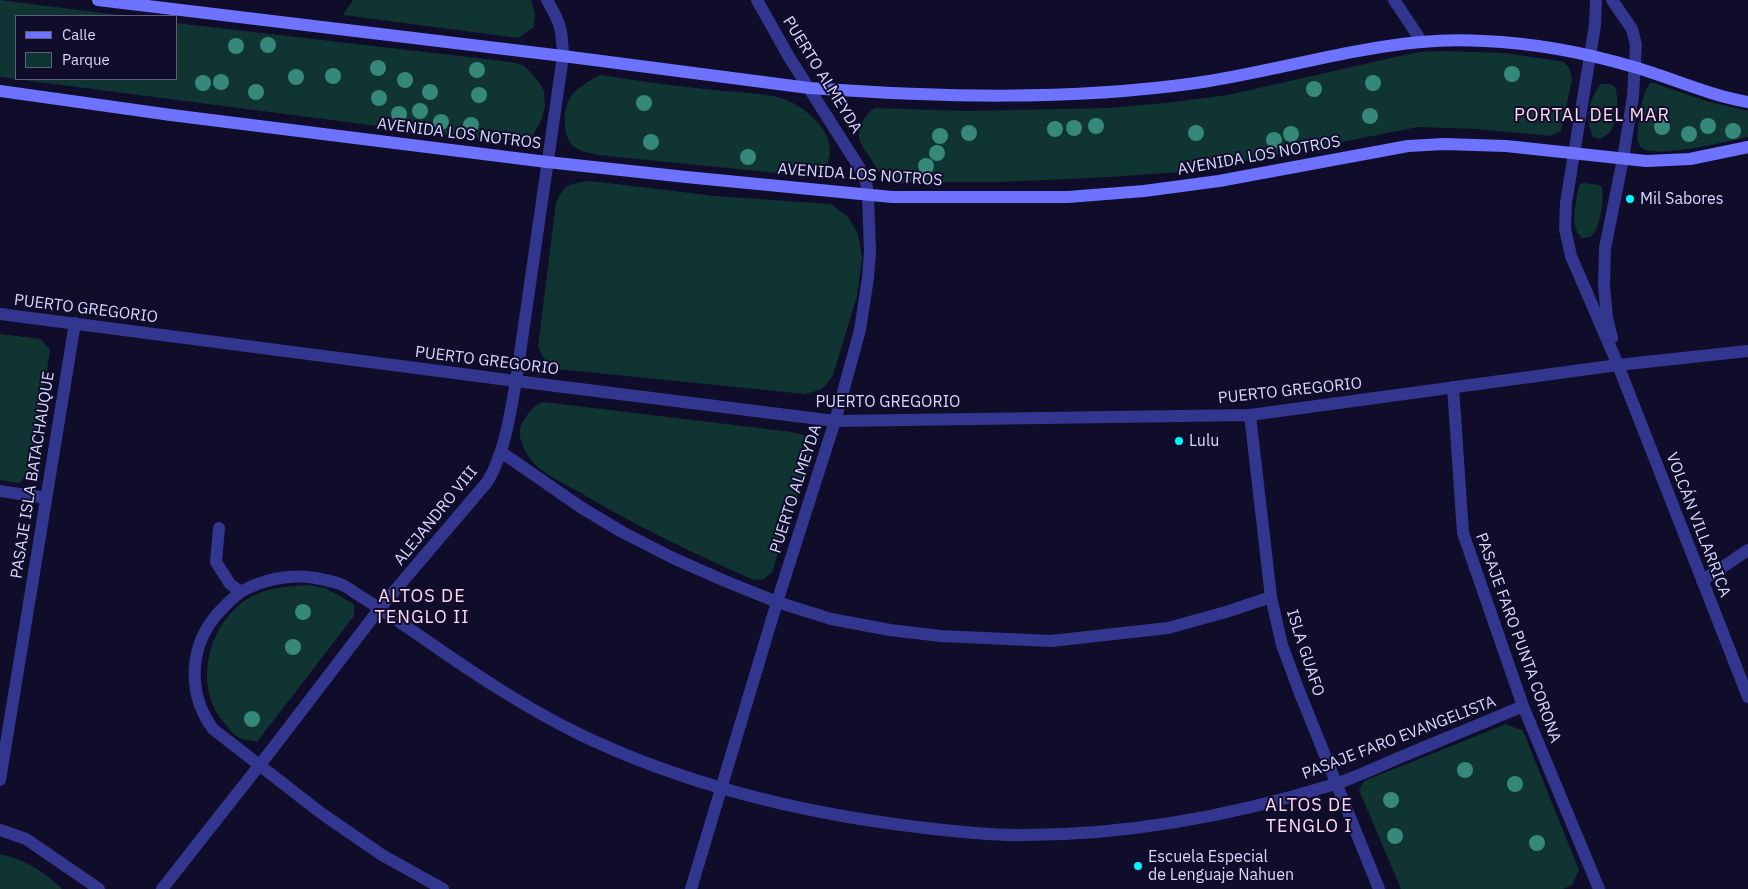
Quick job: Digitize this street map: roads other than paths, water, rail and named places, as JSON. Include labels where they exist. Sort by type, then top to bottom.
[{"type":"main road","points":[[98,0],[563,56],[809,88],[984,95],[1093,93],[1146,89],[1197,83],[1376,48],[1422,42],[1486,41],[1527,45],[1590,55],[1636,68],[1698,90],[1748,102]]},
{"type":"main road","name":"AVENIDA LOS NOTROS","points":[[0,91],[171,115],[548,162],[868,195],[1068,197],[1144,191],[1219,181],[1408,146],[1435,144],[1506,146],[1646,161],[1690,159],[1748,146]]},
{"type":"street","name":"ALEJANDRO VIII","points":[[162,889],[260,766],[380,608],[488,481],[496,467],[516,381],[563,56],[562,31],[547,0]]},
{"type":"street","name":"PUERTO ALMEYDA","points":[[690,889],[777,602],[835,421],[860,330],[865,303],[870,252],[866,182],[859,167],[789,57],[757,0]]},
{"type":"street","points":[[1394,0],[1422,42]]},
{"type":"street","name":"VOLCÁN VILLARRICA","points":[[1596,0],[1595,25],[1566,202],[1565,229],[1577,273],[1618,365],[1748,697]]},
{"type":"street","name":"VOLCÁN VILLARRICA","points":[[1612,0],[1632,29],[1636,45],[1636,68],[1623,159],[1605,248],[1604,284],[1607,318],[1618,365]]},
{"type":"street","name":"PUERTO GREGORIO","points":[[0,314],[835,421],[1250,415],[1618,365],[1748,351]]},
{"type":"street","name":"PASAJE ISLA BATACHAUQUE","points":[[0,780],[75,324]]},
{"type":"street","name":"PASAJE FARO PUNTA CORONA","points":[[1453,387],[1463,533],[1523,706],[1596,888]]},
{"type":"street","name":"ISLA GUAFO","points":[[1250,415],[1271,597],[1285,654],[1379,889]]},
{"type":"street","points":[[501,452],[558,492],[622,532],[673,558],[777,602],[831,619],[890,630],[941,636],[1051,641],[1168,628],[1271,597]]},
{"type":"street","points":[[0,491],[46,498]]},
{"type":"street","points":[[220,528],[216,562],[230,584],[241,592],[206,628],[199,645],[195,679],[197,698],[203,716],[213,729],[322,813],[382,855],[443,889]]},
{"type":"street","points":[[1702,581],[1748,550]]},
{"type":"street","name":"PASAJE FARO EVANGELISTA","points":[[241,592],[276,578],[296,576],[340,584],[380,608],[481,679],[540,714],[625,755],[672,773],[721,788],[802,808],[862,819],[956,832],[1015,836],[1080,833],[1146,826],[1210,816],[1265,804],[1336,784],[1523,706]]},
{"type":"street","points":[[0,830],[26,839],[99,889]]},
{"type":"place","name":"Mil Sabores","points":[[1630,199]]},
{"type":"place","name":"Lulu","points":[[1179,441]]},
{"type":"place","name":"Escuela Especial de Lenguaje Nahuen","points":[[1138,866]]},
{"type":"district","name":"PORTAL DEL MAR","points":[[1592,116]]},
{"type":"district","name":"ALTOS DE TENGLO II","points":[[422,607]]},
{"type":"district","name":"ALTOS DE TENGLO I","points":[[1309,816]]}]
